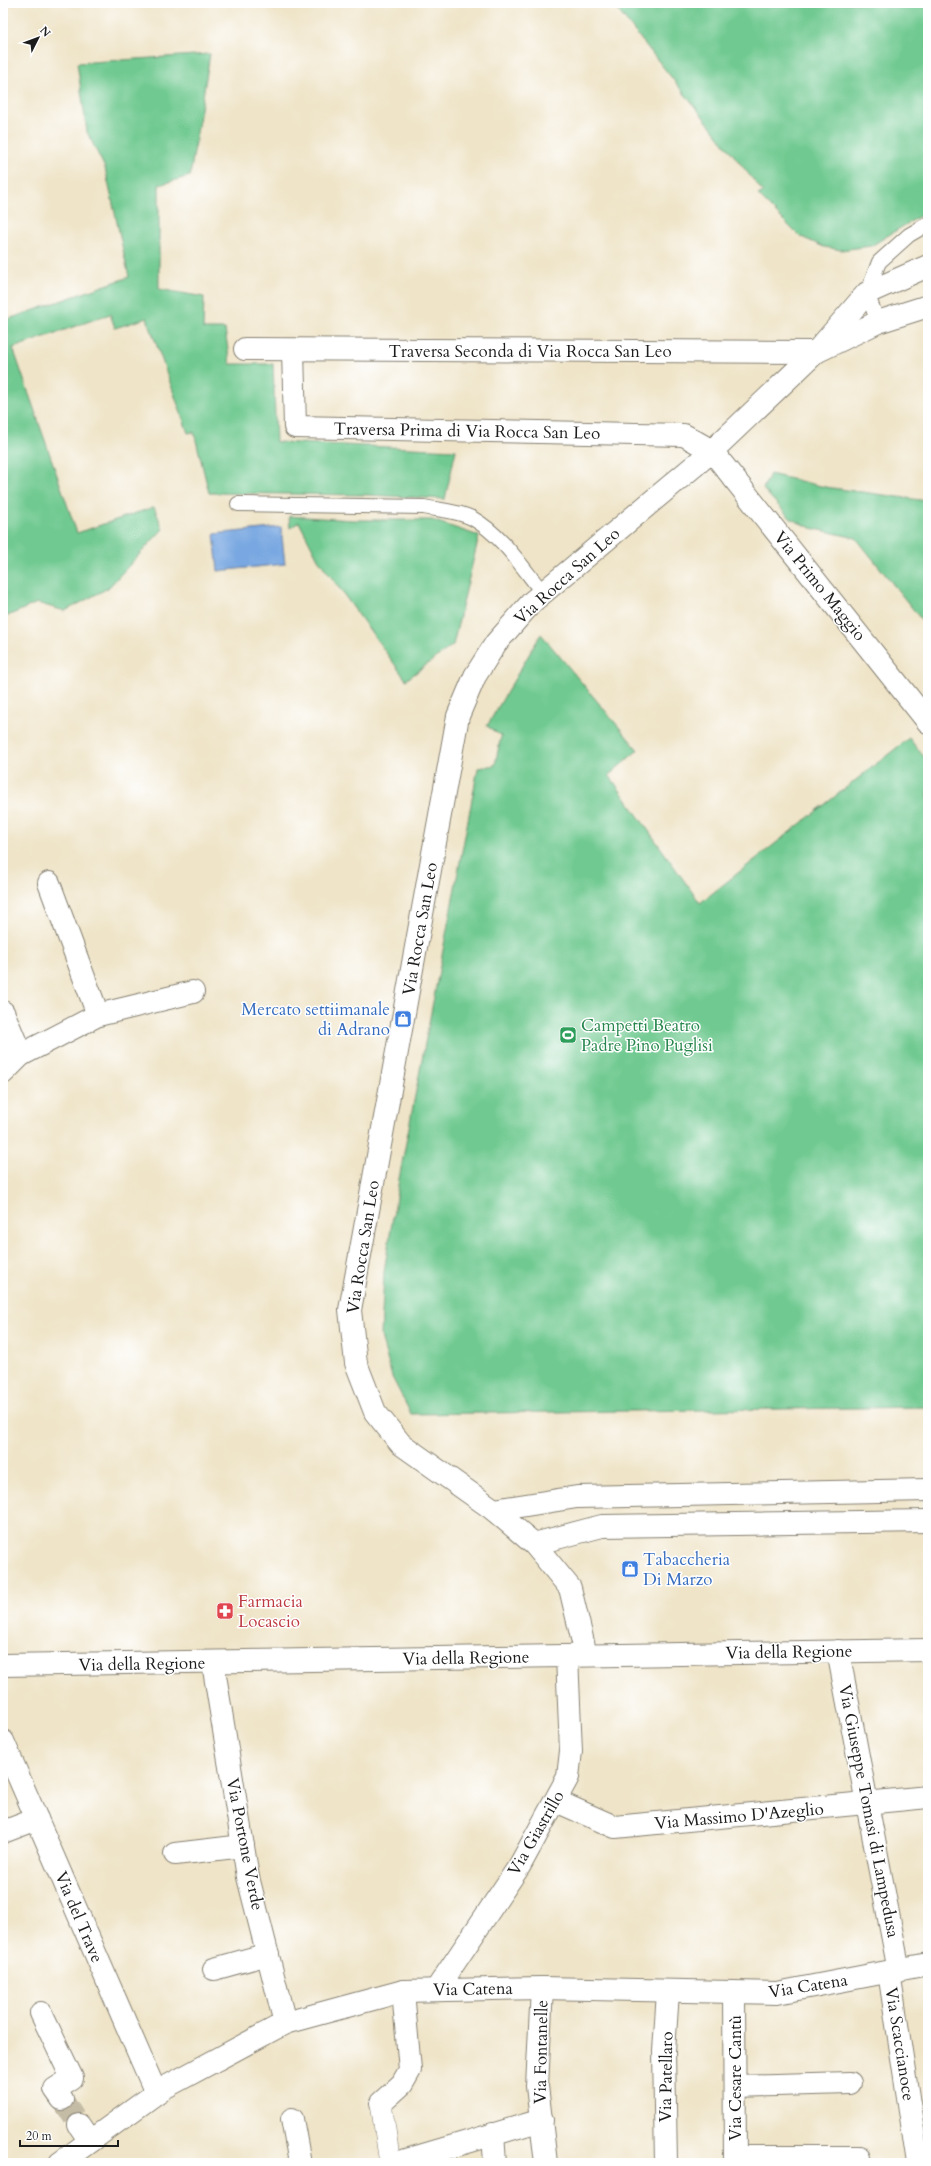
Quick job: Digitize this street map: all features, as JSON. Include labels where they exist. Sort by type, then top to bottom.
[{"type":"street","name":"Via Rocca San Leo","points":[[576,1656],[570,1588],[534,1544],[494,1510],[402,1444],[375,1412],[356,1364],[350,1310],[458,716],[475,676],[496,643],[532,602],[712,450],[816,352],[867,293],[928,266]]},
{"type":"street","name":"Via Rocca San Leo","points":[[816,352],[878,322],[928,306]]},
{"type":"street","name":"Traversa Seconda di Via Rocca San Leo","points":[[245,349],[816,352]]},
{"type":"street","name":"Traversa Prima di Via Rocca San Leo","points":[[293,350],[295,427],[684,435],[712,450]]},
{"type":"street","name":"Via Primo Maggio","points":[[712,450],[928,722]]},
{"type":"street","points":[[49,883],[98,1015]]},
{"type":"street","points":[[3,1073],[21,1055],[98,1015],[193,992]]},
{"type":"street","points":[[3,1012],[21,1055]]},
{"type":"street","points":[[494,1510],[577,1497],[928,1490]]},
{"type":"street","points":[[534,1544],[602,1526],[928,1521]]},
{"type":"street","name":"Via della Regione","points":[[3,1665],[213,1663],[928,1650]]},
{"type":"street","name":"Via Giuseppe Tomasi di Lampedusa","points":[[838,1651],[867,1804],[894,1971]]},
{"type":"street","name":"Via Giastrillo","points":[[436,1990],[520,1865],[568,1777],[571,1751],[576,1656]]},
{"type":"street","name":"Via Portone Verde","points":[[213,1663],[248,1876],[286,2023]]},
{"type":"street","name":"Via del Trave","points":[[3,1741],[156,2093]]},
{"type":"street","name":"Via Massimo D'Azeglio","points":[[556,1801],[615,1827],[928,1797]]},
{"type":"street","points":[[3,1832],[37,1819]]},
{"type":"street","points":[[175,1854],[243,1846]]},
{"type":"street","points":[[214,1969],[268,1954]]},
{"type":"street","name":"Via Catena","points":[[77,2149],[156,2093],[286,2023],[403,1991],[542,1988],[668,1992],[777,1993],[928,1964]]},
{"type":"street","name":"Via Scaccianoce","points":[[894,1971],[920,2121],[918,2163]]},
{"type":"street","name":"Via Fontanelle","points":[[542,1988],[537,2086],[546,2163]]},
{"type":"street","points":[[390,2163],[381,2103],[402,2084],[410,2070],[403,1991]]},
{"type":"street","name":"Via Patellaro","points":[[666,2163],[664,2051],[668,1992]]},
{"type":"street","name":"Via Cesare Cantù","points":[[734,1993],[735,2160]]},
{"type":"street","points":[[41,2012],[72,2078],[55,2090],[62,2099]]},
{"type":"street","points":[[735,2086],[850,2083]]},
{"type":"street","points":[[292,2119],[300,2163]]},
{"type":"street","points":[[396,2163],[542,2120]]},
{"type":"street","points":[[493,2134],[495,2163]]},
{"type":"street","points":[[735,2160],[859,2157]]},
{"type":"lane","points":[[878,322],[867,293],[879,262],[909,235],[928,224]]},
{"type":"lane","points":[[238,504],[424,507],[453,512],[471,518],[492,532],[507,547],[543,593]]},
{"type":"green space","points":[[612,3],[928,3],[928,211],[871,246],[841,250],[824,247],[799,236],[758,195],[763,192]]},
{"type":"green space","points":[[210,54],[190,176],[159,185],[159,289],[204,297],[203,329],[225,329],[230,364],[273,364],[276,442],[456,450],[445,499],[368,495],[209,493],[194,432],[188,433],[147,318],[115,328],[110,314],[13,348],[77,533],[154,507],[163,529],[108,588],[65,611],[37,603],[3,618],[3,321],[129,277],[105,168],[87,132],[77,63]]},
{"type":"green space","points":[[770,474],[825,487],[928,501],[928,628],[856,538],[811,528],[791,519],[763,489]]},
{"type":"green space","points":[[289,516],[354,520],[432,520],[479,536],[453,645],[406,680],[318,559],[299,522],[290,528]]},
{"type":"green space","points":[[541,634],[638,750],[609,775],[700,903],[909,738],[928,762],[928,1407],[411,1414],[392,1377],[381,1336],[384,1272],[399,1179],[478,768],[495,765],[501,736],[487,726]]},
{"type":"water","points":[[281,527],[285,564],[218,571],[214,534]]},
{"type":"tunnel","points":[[62,2099],[79,2125]]},
{"type":"place","name":"Mercato settiimanale di Adrano","points":[[403,1019]]},
{"type":"place","name":"Campetti Beatro Padre Pino Puglisi","points":[[568,1035]]},
{"type":"place","name":"Tabaccheria Di Marzo","points":[[630,1569]]},
{"type":"place","name":"Farmacia Locascio","points":[[225,1611]]}]
